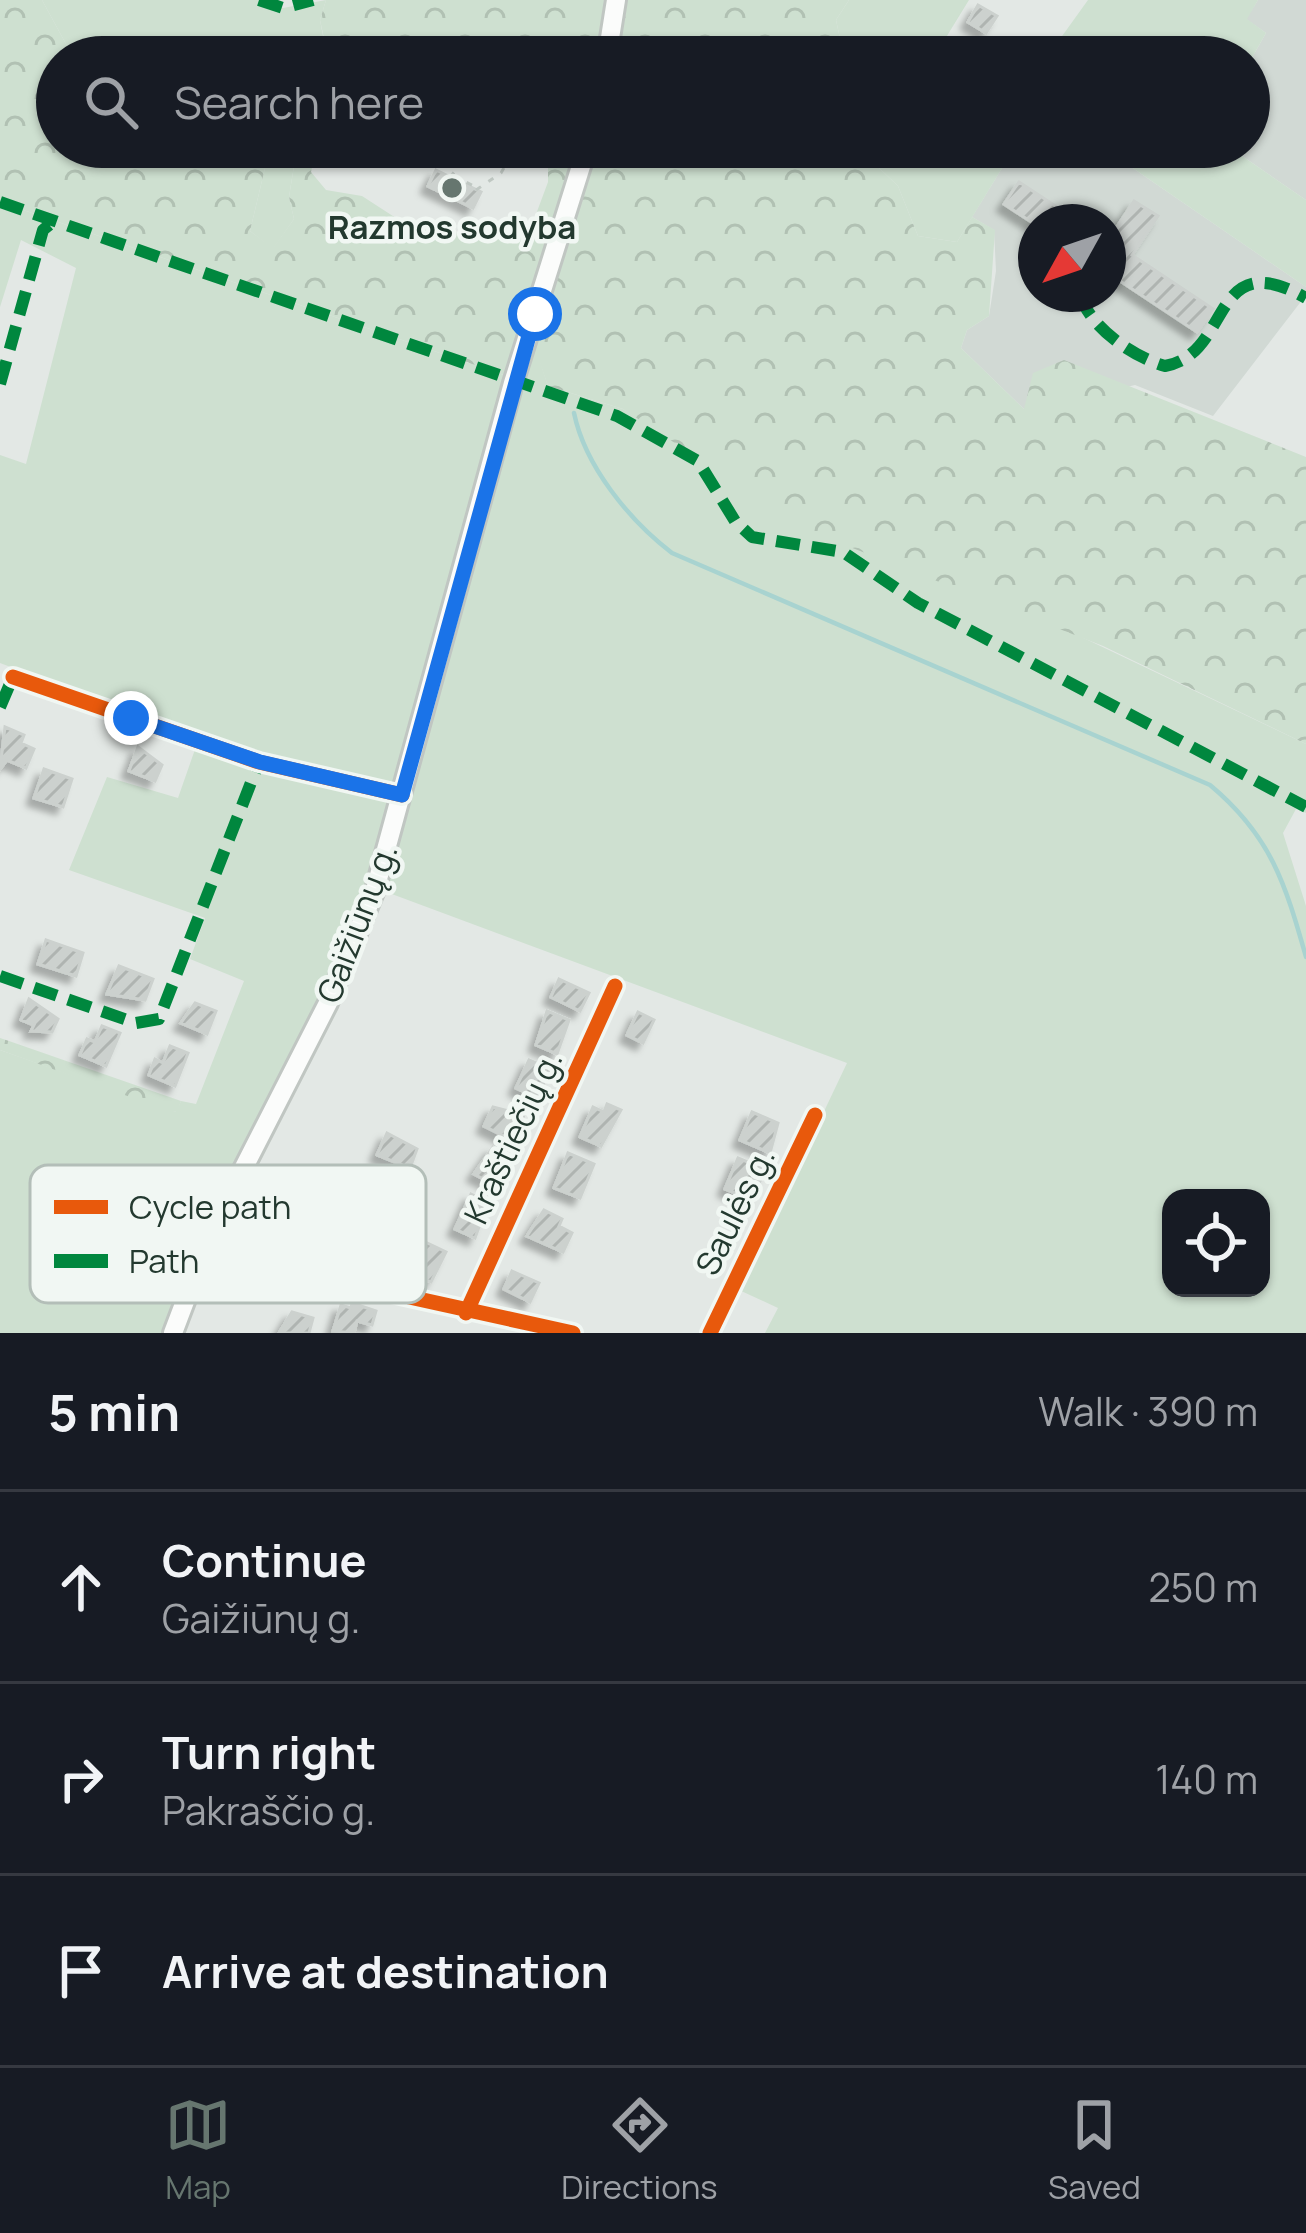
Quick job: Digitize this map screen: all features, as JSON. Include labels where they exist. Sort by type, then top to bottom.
[{"type":"main road","points":[[610,36],[616,0]]},
{"type":"main road","name":"Gaižiūnų g.","points":[[245,1165],[328,1003],[375,890],[513,383],[580,168]]},
{"type":"main road","name":"Gaižiūnų g.","points":[[173,1333],[184,1303]]},
{"type":"street","points":[[13,677],[260,762],[402,795]]},
{"type":"street","name":"Kraštiečių g.","points":[[466,1312],[615,986]]},
{"type":"street","name":"Saulės g.","points":[[710,1333],[815,1115]]},
{"type":"street","points":[[426,1302],[573,1333]]},
{"type":"path","points":[[458,168],[451,176],[477,189],[504,168]]},
{"type":"shaded area","points":[[1258,0],[1306,0],[1306,200],[1260,168],[1270,168],[1270,36],[1246,19]]},
{"type":"shaded area","points":[[1002,168],[1133,168],[1306,287],[1306,295],[1213,416],[1135,385],[1025,410],[961,348],[967,330],[989,316],[996,271],[994,230],[972,217]]},
{"type":"green space","points":[[0,0],[42,0],[62,36],[36,36],[36,168],[265,168],[250,231],[273,248],[294,219],[289,197],[294,168],[312,168],[326,190],[362,196],[396,218],[466,235],[532,225],[548,182],[548,168],[879,168],[898,186],[918,236],[957,242],[972,217],[995,230],[989,316],[967,330],[961,348],[1024,409],[1033,373],[1064,360],[1306,457],[1306,744],[1103,646],[809,531],[623,409],[548,386],[534,346],[514,350],[504,375],[0,202]]},
{"type":"green space","points":[[42,0],[259,0],[283,8],[326,0],[320,20],[323,36],[62,36]]},
{"type":"green space","points":[[326,0],[849,0],[836,20],[839,36],[323,36],[320,20]]},
{"type":"green space","points":[[849,0],[969,0],[947,36],[839,36],[836,20]]},
{"type":"green space","points":[[1088,0],[1258,0],[1247,19],[1266,33],[1264,36],[1062,36]]},
{"type":"green space","points":[[265,168],[294,168],[289,197],[294,219],[273,249],[250,231]]},
{"type":"green space","points":[[879,168],[1002,168],[957,242],[918,236],[898,186]]},
{"type":"green space","points":[[1133,168],[1260,168],[1306,200],[1306,287]]},
{"type":"green space","points":[[0,202],[504,375],[427,680],[383,831],[312,1024],[238,1165],[30,1165],[30,1303],[176,1303],[166,1333],[0,1333],[0,1050],[176,1112],[181,1101],[196,1104],[244,981],[190,959],[205,918],[69,870],[107,777],[178,798],[199,738],[0,663],[0,455],[26,464],[76,268],[21,240],[0,307]]},
{"type":"green space","points":[[535,346],[548,386],[623,409],[698,454],[1306,744],[1306,813],[1296,809],[1283,833],[1306,906],[1306,1333],[765,1333],[778,1308],[739,1290],[847,1063],[381,890]]},
{"type":"green space","points":[[0,1038],[181,1101],[177,1112],[0,1050]]},
{"type":"building","points":[[978,5],[997,16],[986,33],[968,22]]},
{"type":"building","name":"Razmos sodyba","points":[[436,170],[481,192],[473,208],[428,186]]},
{"type":"building","points":[[1019,182],[1053,204],[1018,204],[1018,213],[1004,204]]},
{"type":"building","points":[[1134,201],[1158,216],[1132,255],[1213,309],[1197,332],[1126,285],[1126,213]]},
{"type":"building","points":[[5,727],[24,735],[21,743],[34,749],[26,768],[7,760],[0,769]]},
{"type":"building","points":[[138,747],[162,765],[155,781],[129,771]]},
{"type":"building","points":[[44,769],[72,779],[63,807],[34,798]]},
{"type":"building","points":[[46,940],[83,953],[76,976],[38,964]]},
{"type":"building","points":[[119,966],[153,979],[145,1000],[107,994]]},
{"type":"building","points":[[559,979],[589,993],[580,1011],[551,997]]},
{"type":"building","points":[[29,999],[58,1019],[52,1032],[31,1031],[34,1025],[21,1020]]},
{"type":"building","points":[[195,1003],[216,1011],[207,1034],[181,1023]]},
{"type":"building","points":[[547,1011],[569,1020],[557,1054],[536,1045]]},
{"type":"building","points":[[638,1012],[654,1020],[643,1043],[627,1035]]},
{"type":"building","points":[[102,1026],[120,1033],[106,1066],[80,1055],[87,1039],[95,1042]]},
{"type":"building","points":[[170,1046],[188,1053],[175,1086],[149,1075],[155,1059],[163,1063]]},
{"type":"building","points":[[529,1060],[550,1069],[537,1098],[516,1088]]},
{"type":"building","points":[[607,1104],[621,1110],[601,1146],[580,1137],[593,1107],[604,1112]]},
{"type":"building","points":[[493,1107],[524,1115],[512,1140],[484,1126]]},
{"type":"building","points":[[752,1112],[778,1123],[770,1153],[740,1140]]},
{"type":"building","points":[[387,1133],[417,1149],[411,1165],[377,1155]]},
{"type":"building","points":[[493,1147],[512,1157],[500,1188],[474,1174]]},
{"type":"building","points":[[568,1153],[594,1164],[580,1198],[554,1188]]},
{"type":"building","points":[[738,1158],[765,1169],[752,1200],[725,1189]]},
{"type":"building","points":[[471,1194],[488,1202],[475,1238],[455,1229]]},
{"type":"building","points":[[544,1210],[562,1219],[559,1226],[572,1233],[563,1252],[527,1236]]},
{"type":"building","points":[[426,1242],[446,1252],[431,1282],[426,1280]]},
{"type":"building","points":[[512,1271],[539,1283],[530,1302],[504,1289]]},
{"type":"building","points":[[352,1303],[376,1311],[372,1325],[357,1321],[354,1333],[333,1331],[341,1305],[351,1308]]},
{"type":"building","points":[[292,1312],[313,1318],[309,1333],[279,1333]]},
{"type":"waterway","points":[[574,413],[588,453],[611,490],[672,553],[1210,785],[1262,842],[1291,906],[1306,957]]},
{"type":"marked path","points":[[259,0],[283,8],[313,0]]},
{"type":"marked path","points":[[0,202],[617,416],[698,461],[735,521],[752,537],[843,552],[918,603],[1306,807]]},
{"type":"marked path","points":[[0,384],[43,230],[55,220]]},
{"type":"marked path","points":[[1089,312],[1114,339],[1165,366],[1187,357],[1237,292],[1253,284],[1275,285],[1306,298]]},
{"type":"marked path","points":[[0,707],[13,677]]},
{"type":"marked path","points":[[0,976],[136,1023],[159,1019],[259,762]]},
{"type":"cycle path","points":[[13,677],[259,762],[402,795]]},
{"type":"cycle path","points":[[466,1313],[615,986]]},
{"type":"cycle path","points":[[710,1333],[815,1115]]},
{"type":"cycle path","points":[[426,1301],[573,1333]]},
{"type":"place","name":"Razmos sodyba","points":[[452,188]]},
{"type":"route","points":[[131,718],[260,762],[402,795],[535,314]]}]
